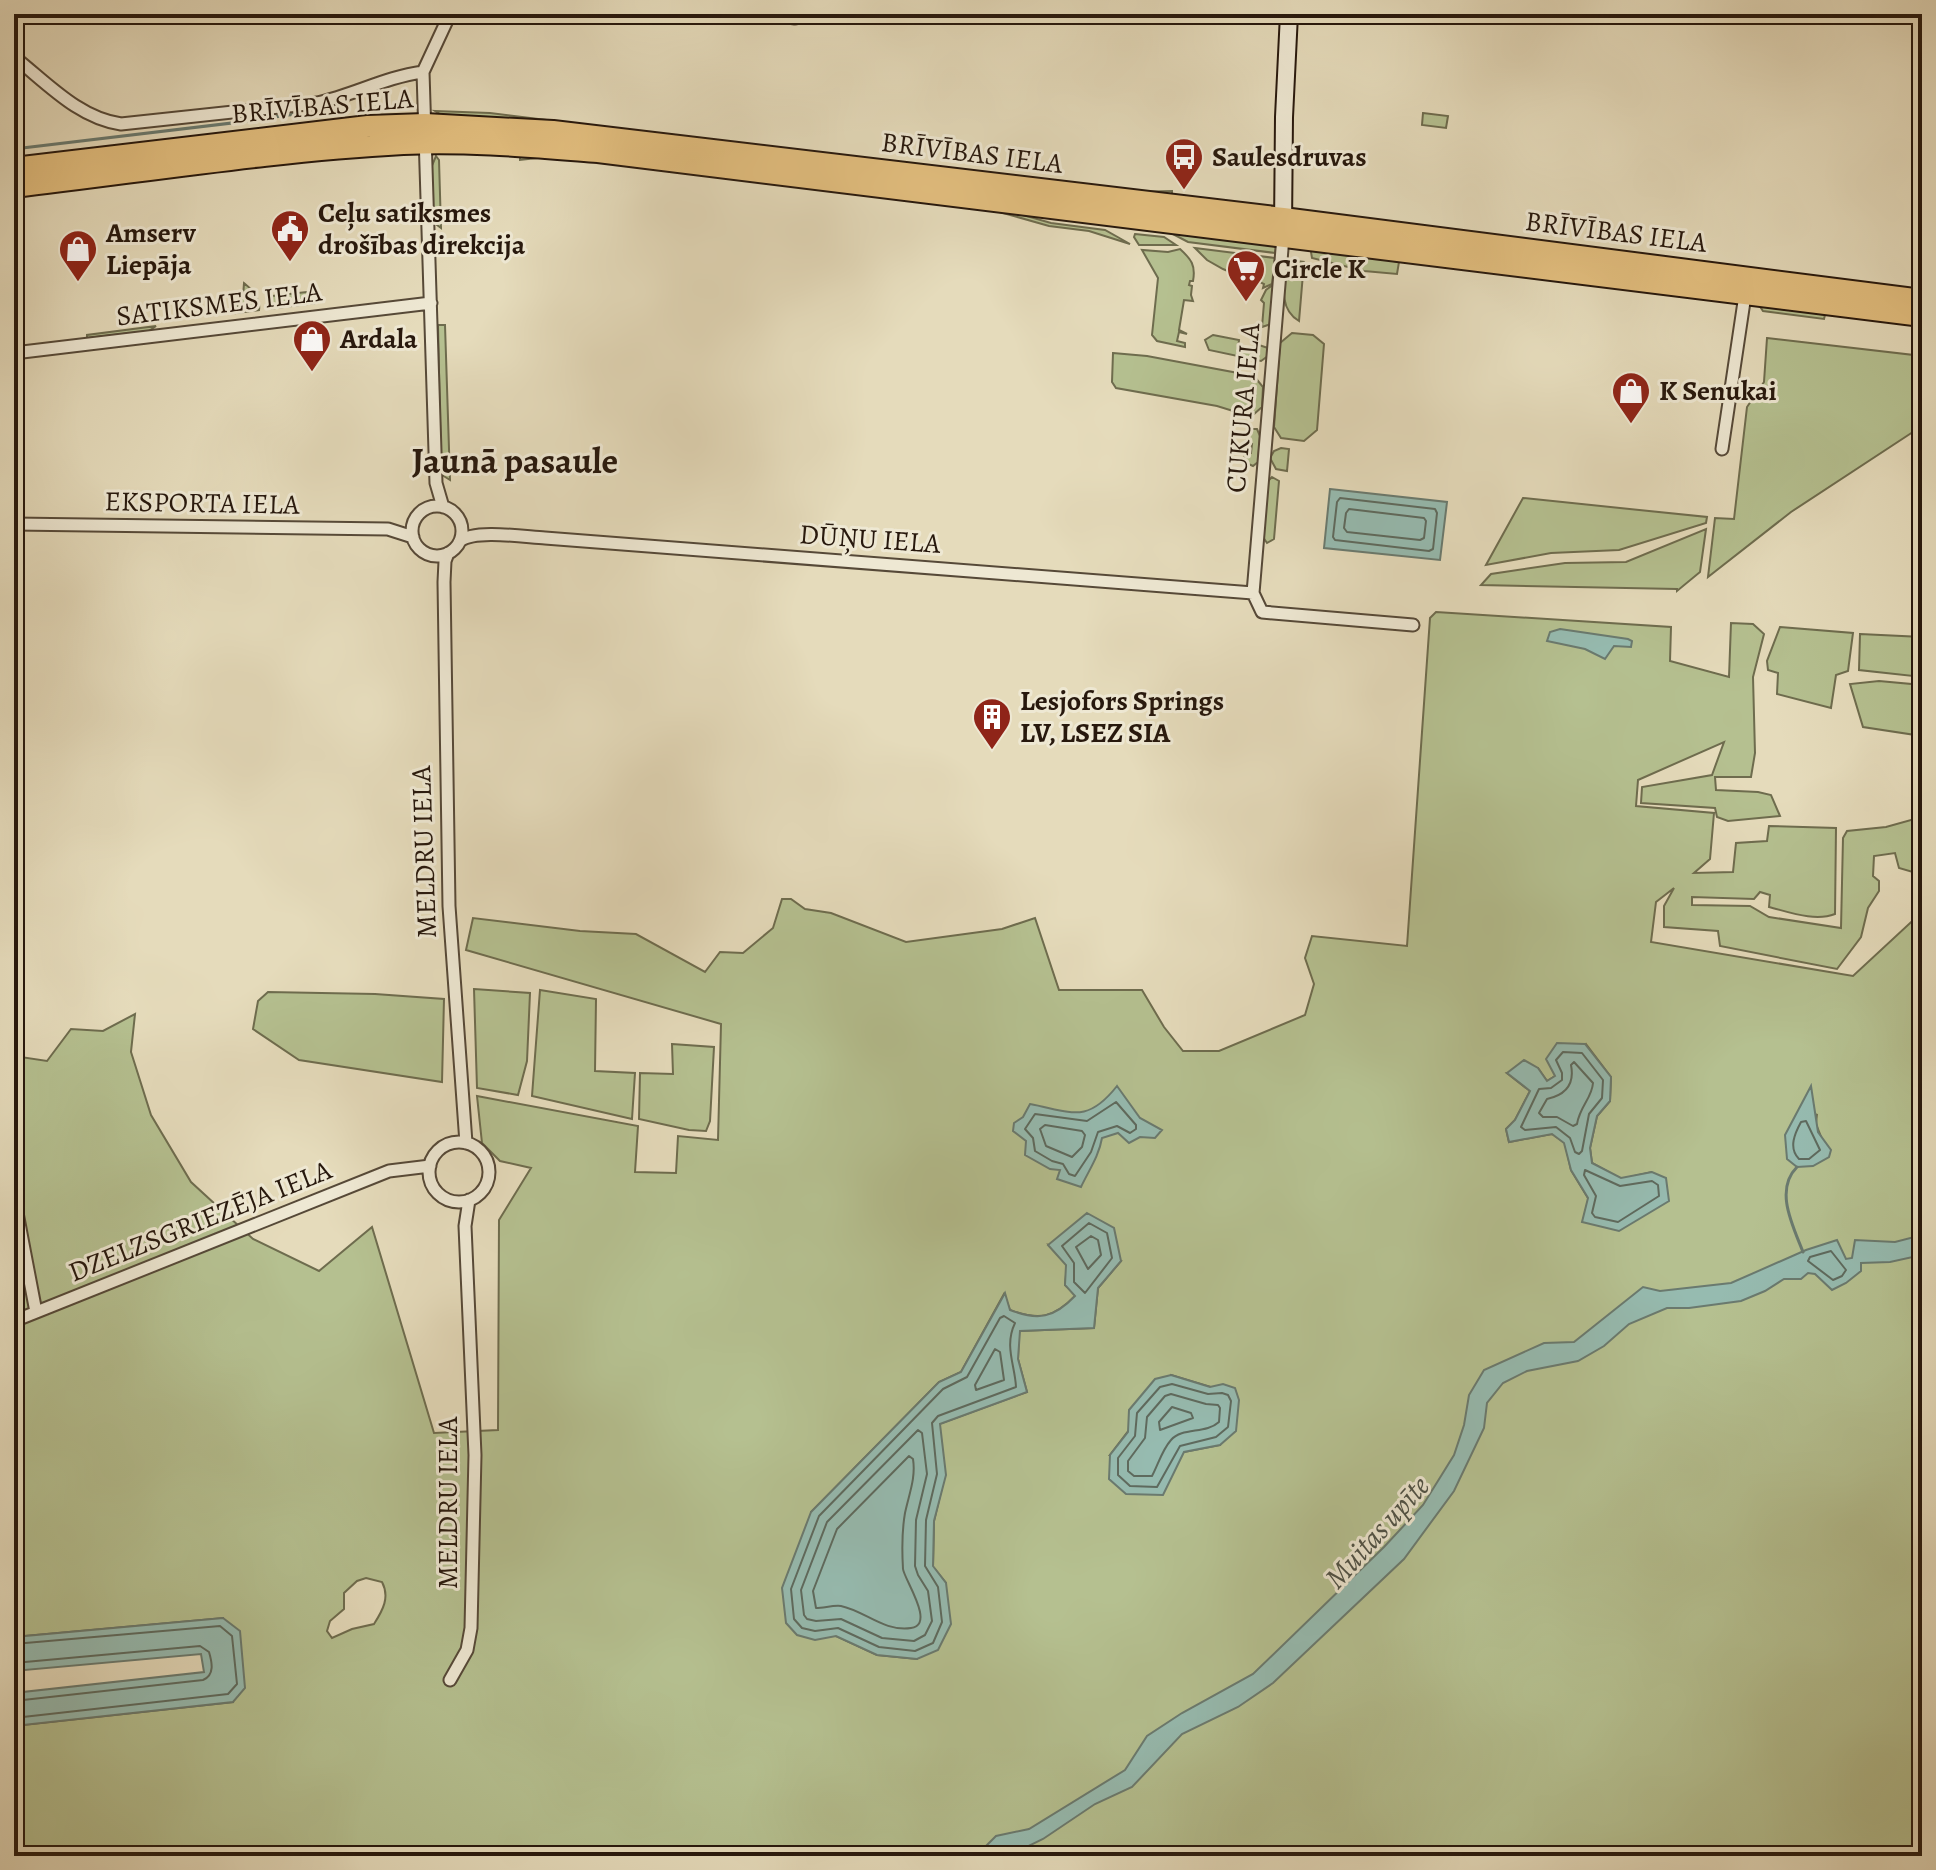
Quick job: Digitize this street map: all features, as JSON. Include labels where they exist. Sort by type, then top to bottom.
[{"type":"highway","name":"BRĪVĪBAS IELA","points":[[14,168],[326,130],[425,134],[1922,300]]},
{"type":"highway","name":"BRĪVĪBAS IELA","points":[[14,187],[330,150],[425,134]]},
{"type":"highway","name":"BRĪVĪBAS IELA","points":[[1283,228],[1745,295],[1922,316]]},
{"type":"main road","name":"CUKURA IELA","points":[[1283,228],[1289,14]]},
{"type":"street","points":[[443,507],[436,483],[423,72],[450,14]]},
{"type":"street","points":[[767,14],[795,18]]},
{"type":"street","points":[[14,57],[87,113],[102,121],[121,124],[317,103],[347,97],[389,78],[423,72]]},
{"type":"street","name":"CUKURA IELA","points":[[1253,593],[1283,228]]},
{"type":"street","points":[[1722,449],[1745,295]]},
{"type":"street","name":"SATIKSMES IELA","points":[[14,353],[431,303]]},
{"type":"street","points":[[413,537],[416,519],[427,508],[436,483]]},
{"type":"street","points":[[427,508],[443,507],[453,512],[461,524],[460,541],[448,553],[432,556]]},
{"type":"street","name":"EKSPORTA IELA","points":[[388,529],[416,519]]},
{"type":"street","name":"EKSPORTA IELA","points":[[14,524],[388,529],[413,537]]},
{"type":"street","name":"DŪŅU IELA","points":[[461,524],[484,535]]},
{"type":"street","name":"DŪŅU IELA","points":[[460,541],[465,537],[484,535],[1253,593]]},
{"type":"street","name":"MELDRU IELA","points":[[413,537],[421,551],[438,563],[444,582]]},
{"type":"street","name":"MELDRU IELA","points":[[448,553],[444,582],[449,906],[462,1122],[460,1143]]},
{"type":"street","points":[[1253,593],[1262,612],[1413,625]]},
{"type":"street","points":[[460,1143],[480,1151],[489,1167],[486,1186],[480,1193],[463,1201],[439,1195],[430,1172],[436,1152],[460,1143]]},
{"type":"street","name":"DZELZSGRIEZĒJA IELA","points":[[14,1321],[389,1171],[430,1172]]},
{"type":"street","points":[[14,1197],[36,1312]]},
{"type":"street","name":"MELDRU IELA","points":[[450,1680],[467,1650],[471,1628],[475,1455],[463,1201]]},
{"type":"green space","points":[[435,111],[490,113],[1130,192],[1172,191],[1172,194],[1137,196],[535,123],[446,118]]},
{"type":"green space","points":[[1423,113],[1448,116],[1446,128],[1422,125]]},
{"type":"green space","points":[[544,154],[995,207],[1051,223],[1105,230],[1130,244],[1089,231],[1049,226],[996,211],[606,162],[547,157],[520,160],[520,157]]},
{"type":"green space","points":[[436,156],[439,160],[441,228],[433,222],[431,168]]},
{"type":"green space","points":[[1169,232],[1272,244],[1276,248],[1275,253],[1188,242]]},
{"type":"green space","points":[[1135,234],[1164,237],[1176,245],[1139,245]]},
{"type":"green space","points":[[1310,246],[1399,262],[1397,274],[1364,271],[1312,258]]},
{"type":"green space","points":[[1195,248],[1275,258],[1272,284],[1263,288],[1264,284],[1207,260]]},
{"type":"green space","points":[[1180,249],[1190,259],[1194,271],[1193,281],[1189,285],[1192,286],[1193,301],[1184,300],[1179,330],[1187,334],[1179,332],[1177,341],[1185,343],[1185,347],[1157,341],[1152,335],[1158,278],[1142,250],[1168,252]]},
{"type":"green space","points":[[1287,260],[1304,262],[1299,321],[1292,316],[1285,302]]},
{"type":"green space","points":[[244,283],[257,298],[259,310],[236,313],[239,298],[243,297]]},
{"type":"green space","points":[[1274,284],[1271,324],[1262,327],[1264,303],[1261,300],[1266,290]]},
{"type":"green space","points":[[315,291],[317,303],[269,309],[267,301],[272,296]]},
{"type":"green space","points":[[1759,305],[1778,305],[1825,315],[1824,319],[1763,311]]},
{"type":"green space","points":[[438,325],[445,325],[450,480],[442,475],[441,469]]},
{"type":"green space","points":[[156,326],[149,331],[87,338],[87,335]]},
{"type":"green space","points":[[1292,333],[1313,335],[1324,344],[1317,430],[1304,441],[1281,438],[1274,427],[1280,343]]},
{"type":"green space","points":[[1213,335],[1239,340],[1238,349],[1254,352],[1256,344],[1268,348],[1268,356],[1261,361],[1209,350],[1205,340]]},
{"type":"green space","points":[[1767,338],[1922,356],[1922,426],[1791,512],[1708,577],[1715,518],[1734,519],[1747,407],[1764,382]]},
{"type":"green space","points":[[1113,353],[1147,356],[1254,376],[1263,387],[1262,407],[1254,414],[1246,415],[1217,406],[1116,388],[1112,382]]},
{"type":"green space","points":[[1257,429],[1260,436],[1258,462],[1253,466],[1244,462],[1245,453],[1251,453],[1252,444],[1246,444],[1247,433]]},
{"type":"green space","points":[[1289,449],[1287,471],[1276,469],[1270,458],[1274,451]]},
{"type":"green space","points":[[1272,477],[1279,481],[1274,539],[1267,543],[1263,537],[1268,481]]},
{"type":"green space","points":[[1523,498],[1707,517],[1706,523],[1619,550],[1551,553],[1486,565]]},
{"type":"green space","points":[[1706,529],[1700,572],[1677,591],[1481,585],[1491,574],[1565,563],[1626,562]]},
{"type":"green space","points":[[1436,612],[1671,627],[1670,661],[1729,677],[1731,623],[1753,624],[1764,634],[1753,677],[1755,753],[1751,777],[1715,777],[1716,790],[1771,795],[1780,816],[1728,821],[1717,817],[1715,808],[1641,803],[1642,787],[1712,775],[1724,742],[1638,780],[1636,806],[1714,813],[1710,859],[1694,873],[1733,872],[1736,843],[1767,841],[1769,826],[1836,828],[1835,914],[1811,917],[1769,907],[1770,895],[1760,892],[1754,899],[1692,897],[1692,905],[1750,906],[1769,917],[1841,928],[1843,838],[1847,831],[1886,827],[1918,818],[1922,885],[1915,883],[1913,872],[1899,868],[1895,853],[1874,856],[1873,876],[1879,881],[1879,891],[1868,908],[1861,937],[1837,969],[1720,946],[1718,931],[1664,927],[1664,906],[1674,888],[1656,902],[1651,942],[1853,976],[1922,912],[1922,1856],[14,1856],[14,1726],[233,1702],[223,1618],[14,1637],[14,1068],[21,1057],[47,1061],[71,1029],[103,1031],[135,1014],[131,1052],[151,1115],[191,1182],[253,1239],[319,1271],[372,1227],[434,1433],[498,1430],[499,1220],[531,1168],[500,1161],[482,1143],[477,1096],[638,1126],[635,1172],[676,1173],[678,1136],[718,1140],[721,1024],[466,950],[473,918],[580,931],[636,934],[705,972],[720,952],[743,953],[773,928],[782,899],[791,899],[805,909],[831,913],[906,942],[1002,929],[1035,918],[1059,990],[1142,990],[1183,1051],[1219,1051],[1305,1015],[1314,984],[1305,958],[1312,936],[1407,946],[1430,618]],"holes":[[[1586,1044],[1611,1077],[1610,1101],[1597,1116],[1590,1148],[1592,1163],[1621,1179],[1652,1172],[1588,1198],[1571,1170],[1565,1143],[1552,1134],[1509,1142],[1506,1129],[1515,1120],[1530,1091],[1507,1073],[1538,1068],[1547,1081]],[[1817,1114],[1816,1124],[1822,1139],[1787,1159]],[[1049,1245],[1121,1261],[1098,1288],[1094,1328],[1019,1331],[1018,1359],[1027,1392],[939,1424],[945,1475],[934,1521],[933,1567],[946,1583],[917,1659],[877,1655],[836,1636],[811,1512],[939,1382],[961,1372],[1004,1294],[1010,1310],[1029,1316],[1046,1315],[1060,1309],[1076,1295],[1065,1285],[1067,1265]],[[1171,1375],[1211,1387],[1220,1445],[1184,1452],[1110,1455]],[[366,1578],[382,1582],[384,1603],[374,1624],[332,1638],[327,1631],[330,1621],[344,1609],[344,1593],[357,1581]]]},
{"type":"green space","points":[[1780,627],[1853,633],[1848,671],[1836,675],[1831,708],[1777,694],[1778,673],[1768,670],[1767,661]]},
{"type":"green space","points":[[1860,634],[1922,637],[1922,677],[1859,670]]},
{"type":"green space","points":[[1879,681],[1922,685],[1922,736],[1863,727],[1850,684]]},
{"type":"green space","points":[[474,989],[530,993],[527,1061],[518,1095],[477,1088]]},
{"type":"green space","points":[[540,990],[596,999],[595,1071],[635,1073],[632,1119],[532,1096]]},
{"type":"green space","points":[[268,992],[444,999],[442,1082],[299,1060],[253,1029],[258,1001]]},
{"type":"green space","points":[[672,1044],[714,1047],[710,1121],[706,1131],[639,1119],[640,1073],[673,1074]]},
{"type":"water","points":[[1330,489],[1447,502],[1440,560],[1324,548]]},
{"type":"water","points":[[1560,629],[1628,639],[1632,641],[1631,647],[1614,646],[1605,659],[1585,649],[1547,641],[1550,632]]},
{"type":"water","points":[[1557,1043],[1585,1044],[1611,1077],[1610,1101],[1597,1116],[1590,1148],[1592,1163],[1621,1178],[1652,1172],[1666,1178],[1669,1201],[1619,1231],[1582,1222],[1588,1198],[1571,1170],[1564,1143],[1552,1134],[1509,1142],[1506,1129],[1515,1120],[1530,1091],[1507,1073],[1524,1060],[1538,1068],[1547,1081],[1555,1076],[1546,1059]]},
{"type":"water","points":[[1117,1086],[1140,1118],[1162,1130],[1155,1138],[1140,1137],[1129,1143],[1118,1133],[1102,1138],[1081,1187],[1057,1179],[1060,1170],[1050,1169],[1025,1155],[1026,1141],[1013,1131],[1014,1123],[1023,1117],[1030,1104],[1068,1112],[1087,1111],[1097,1106]]},
{"type":"water","points":[[1811,1086],[1818,1132],[1831,1150],[1829,1157],[1813,1166],[1797,1167],[1787,1159],[1785,1135]]},
{"type":"water","points":[[1087,1213],[1114,1228],[1121,1261],[1098,1288],[1094,1328],[1020,1331],[1018,1359],[1027,1392],[940,1424],[946,1475],[934,1521],[933,1566],[946,1583],[951,1624],[938,1650],[917,1659],[877,1655],[836,1636],[815,1640],[797,1635],[786,1623],[782,1588],[811,1512],[939,1382],[961,1372],[1005,1293],[1010,1310],[1029,1316],[1053,1313],[1075,1296],[1065,1285],[1066,1265],[1048,1245]]},
{"type":"water","points":[[1922,1235],[1922,1255],[1890,1262],[1861,1263],[1861,1271],[1832,1290],[1815,1274],[1808,1273],[1801,1279],[1784,1279],[1741,1301],[1667,1308],[1629,1324],[1604,1346],[1578,1361],[1527,1371],[1503,1383],[1487,1403],[1484,1428],[1454,1491],[1404,1559],[1273,1683],[1238,1707],[1182,1734],[1132,1787],[1095,1804],[1043,1839],[1008,1856],[976,1856],[996,1836],[1029,1829],[1125,1770],[1147,1736],[1253,1674],[1423,1505],[1454,1455],[1464,1425],[1469,1395],[1484,1370],[1544,1343],[1574,1342],[1643,1287],[1660,1291],[1731,1283],[1837,1240],[1846,1259],[1852,1258],[1855,1240],[1895,1242]]},
{"type":"water","points":[[1171,1375],[1210,1387],[1223,1384],[1235,1388],[1239,1400],[1236,1431],[1220,1445],[1184,1452],[1163,1495],[1126,1494],[1109,1479],[1110,1455],[1128,1432],[1129,1410],[1155,1379]]},
{"type":"water","points":[[223,1618],[240,1631],[245,1688],[233,1702],[14,1726],[14,1693],[204,1672],[201,1654],[14,1671],[14,1637]]},
{"type":"waterway","points":[[267,118],[296,114]]},
{"type":"waterway","points":[[14,149],[257,120]]},
{"type":"waterway","points":[[1797,1167],[1790,1176],[1786,1197],[1803,1252]]},
{"type":"place","name":"Saulesdruvas","points":[[1184,191]]},
{"type":"place","name":"Ceļu satiksmes drošības direkcija","points":[[290,263]]},
{"type":"place","name":"Amserv Liepāja","points":[[78,283]]},
{"type":"place","name":"Circle K","points":[[1246,303]]},
{"type":"place","name":"Ardala","points":[[312,373]]},
{"type":"place","name":"K Senukai","points":[[1631,425]]},
{"type":"place","name":"Lesjofors Springs LV, LSEZ SIA","points":[[992,751]]},
{"type":"district","name":"Jaunā pasaule","points":[[515,460]]},
{"type":"water label","name":"Muitas upīte","points":[[1377,1532]]}]
